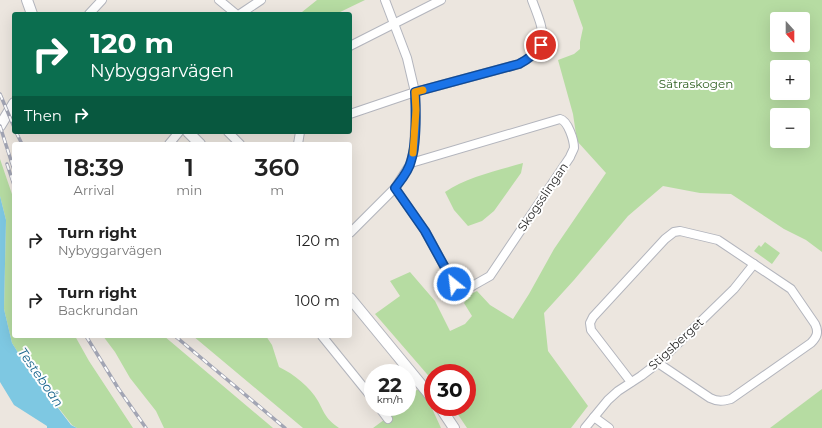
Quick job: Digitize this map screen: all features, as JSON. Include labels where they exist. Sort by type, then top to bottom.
[{"type":"street","points":[[27,0],[31,12]]},
{"type":"street","points":[[91,12],[102,0]]},
{"type":"street","points":[[220,0],[234,12]]},
{"type":"street","points":[[243,12],[261,0]]},
{"type":"street","points":[[352,231],[395,188],[411,163],[414,149],[416,110],[415,92],[407,58],[385,0]]},
{"type":"street","points":[[352,45],[441,0]]},
{"type":"street","points":[[352,113],[415,92],[519,64],[529,58],[537,51],[543,38],[542,29],[532,0]]},
{"type":"street","points":[[0,126],[12,106]]},
{"type":"street","name":"Skogsslingan","points":[[395,188],[425,231],[454,284],[461,290],[467,289],[490,276],[570,157],[574,147],[567,123],[564,119],[560,119],[411,163]]},
{"type":"street","points":[[171,142],[177,134]]},
{"type":"street","points":[[190,134],[198,142]]},
{"type":"street","points":[[230,134],[238,142]]},
{"type":"street","points":[[631,382],[591,330],[590,323],[665,239],[674,232],[680,231],[718,240],[791,288],[818,329],[818,335],[815,339],[731,399],[722,402],[710,398],[658,363]]},
{"type":"street","name":"Stigsberget","points":[[585,428],[608,400],[658,363],[734,289],[754,264]]},
{"type":"street","points":[[352,300],[424,388]]},
{"type":"street","points":[[324,338],[364,388]]},
{"type":"street","points":[[421,384],[424,389]]},
{"type":"street","points":[[440,416],[446,428]]},
{"type":"street","points":[[446,416],[454,428]]},
{"type":"street","points":[[594,417],[609,428]]},
{"type":"green space","points":[[317,0],[365,0],[340,12],[302,12]]},
{"type":"green space","name":"Sätraskogen","points":[[573,0],[822,0],[822,252],[806,240],[784,229],[731,194],[700,193],[663,186],[628,216],[544,313],[548,351],[588,406],[571,428],[467,428],[459,416],[476,416],[476,364],[424,364],[424,371],[375,314],[400,296],[390,281],[410,272],[435,301],[450,331],[465,324],[472,316],[464,303],[469,295],[477,291],[490,305],[513,319],[554,249],[606,173],[577,141],[573,114],[558,60],[574,54],[580,49],[583,28]]},
{"type":"green space","points":[[0,159],[12,194],[12,338],[76,338],[89,361],[133,428],[77,428],[72,425],[29,370],[12,343],[4,309],[6,220],[0,196]]},
{"type":"green space","points":[[523,163],[521,173],[494,211],[482,221],[468,226],[454,210],[445,192],[473,178]]},
{"type":"green space","points":[[765,242],[780,253],[772,264],[754,251],[759,245],[761,247]]},
{"type":"green space","points":[[104,338],[166,338],[273,428],[164,428],[156,411],[130,378],[115,352]]},
{"type":"green space","points":[[195,338],[267,338],[272,345],[279,367],[296,377],[306,386],[315,396],[328,419],[339,428],[303,428]]},
{"type":"green space","points":[[420,389],[424,395],[424,416],[435,416],[441,428],[373,428],[389,416],[416,416],[416,390]]},
{"type":"green space","points":[[822,389],[822,428],[770,428]]},
{"type":"water","points":[[0,196],[6,220],[4,309],[12,343],[29,370],[71,425],[77,428],[47,428],[47,426],[14,405],[0,382]]},
{"type":"railway","points":[[0,94],[12,122]]},
{"type":"railway","points":[[0,126],[12,164]]},
{"type":"railway","points":[[17,134],[21,142]]},
{"type":"railway","points":[[7,164],[12,179]]},
{"type":"railway","points":[[87,338],[118,388],[146,428]]},
{"type":"railway","points":[[177,338],[285,428]]},
{"type":"slow traffic","points":[[413,153],[416,110],[415,92],[423,90]]},
{"type":"route","points":[[454,284],[425,231],[395,188],[411,163],[414,149],[416,110],[415,92],[519,64],[529,58],[541,45]]},
{"type":"water label","name":"Testeboån","points":[[41,377]]}]
